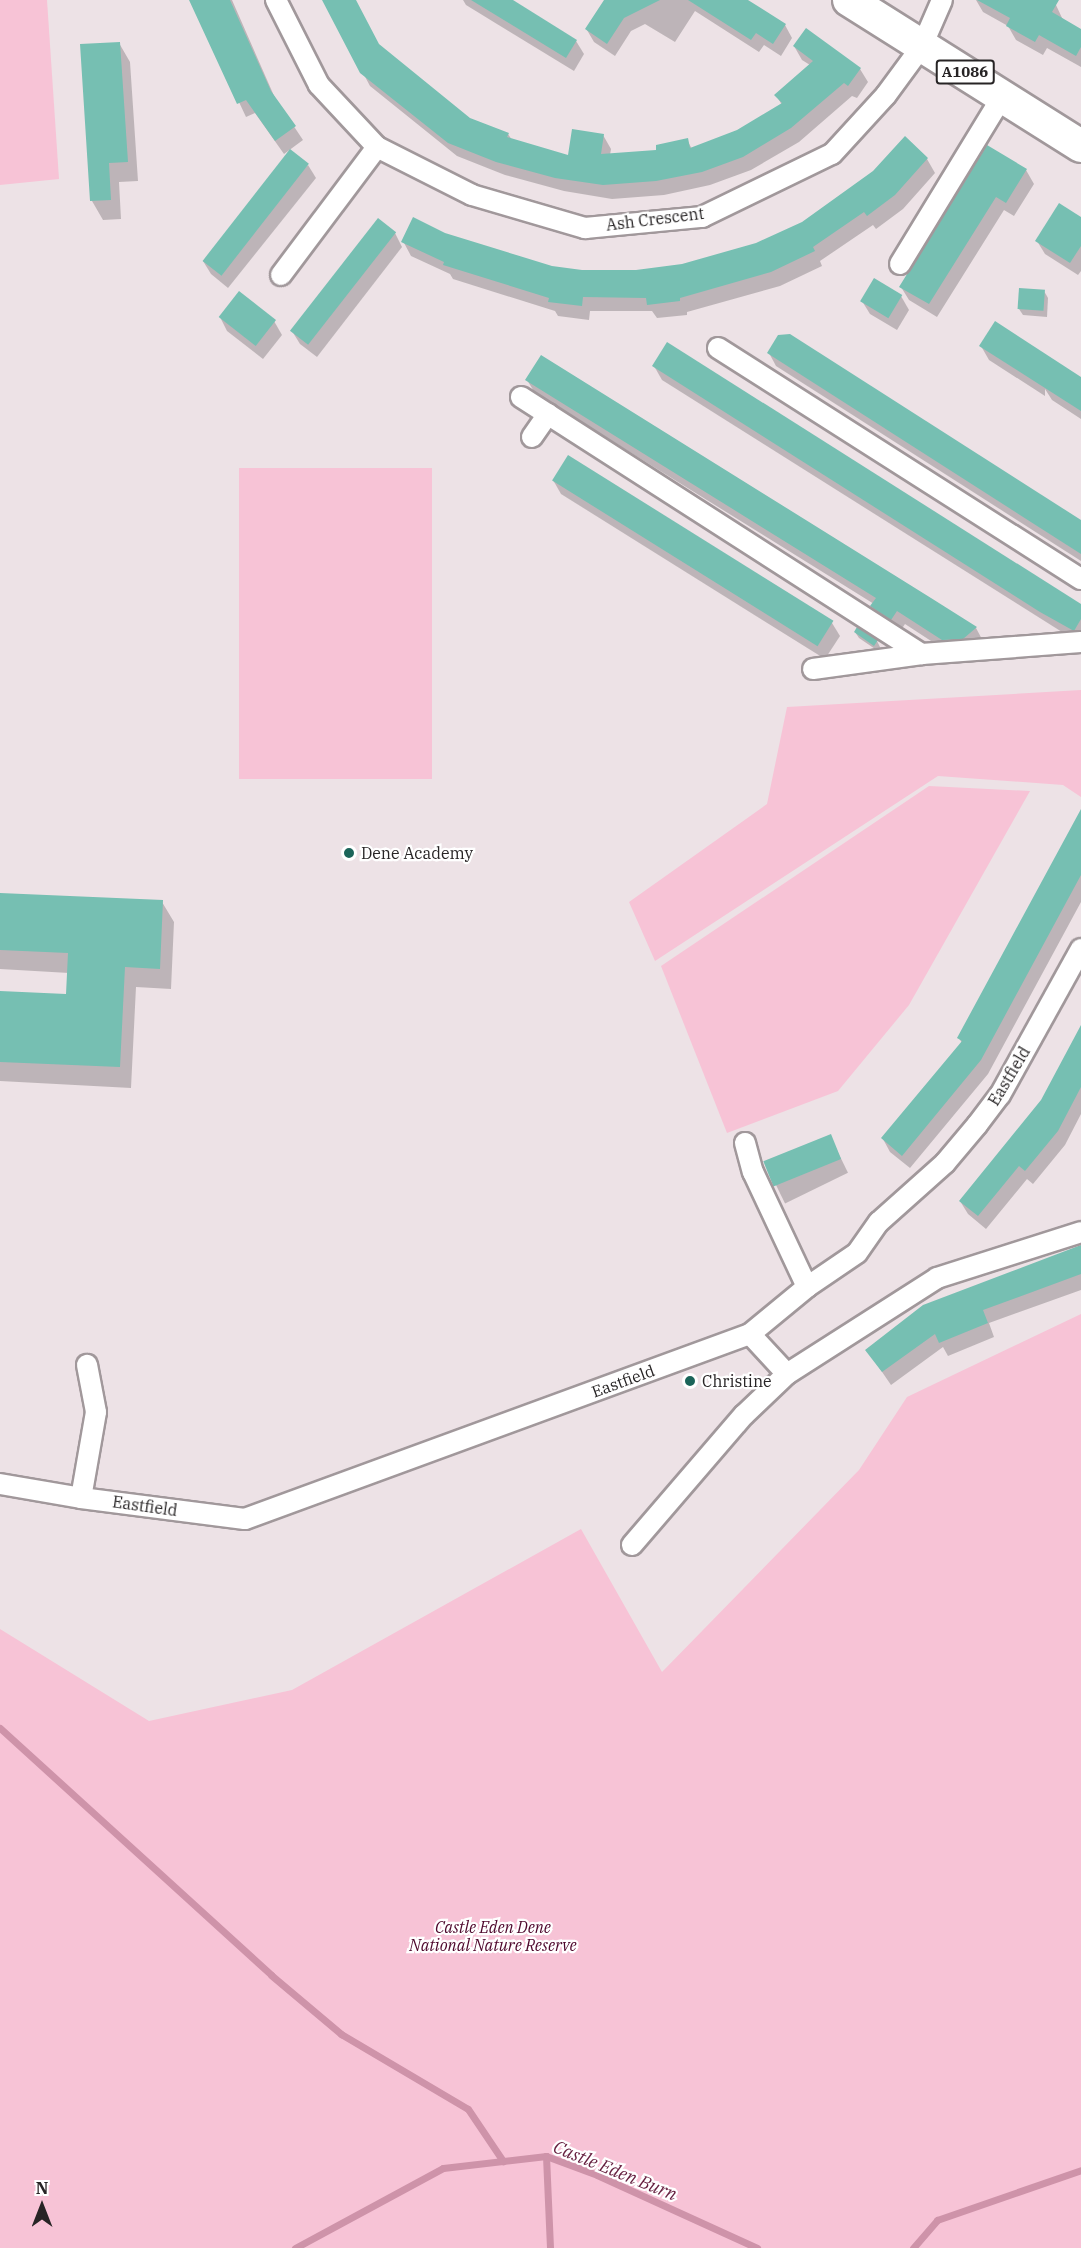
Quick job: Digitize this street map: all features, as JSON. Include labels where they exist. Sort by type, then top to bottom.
[{"type":"main road","name":"A1086","points":[[849,0],[1081,146]]},
{"type":"street","name":"Ash Crescent","points":[[276,0],[319,85],[377,147],[472,195],[585,228],[702,217],[832,154],[886,95],[922,46],[942,0]]},
{"type":"street","points":[[900,264],[1003,95]]},
{"type":"street","points":[[281,275],[377,147]]},
{"type":"street","points":[[718,348],[1081,579]]},
{"type":"street","points":[[521,397],[922,654]]},
{"type":"street","points":[[532,437],[548,414]]},
{"type":"street","points":[[813,669],[922,654],[1081,642]]},
{"type":"street","name":"Eastfield","points":[[0,1484],[81,1498],[245,1519],[750,1334],[807,1287],[857,1253],[879,1222],[945,1163],[978,1125],[1000,1095],[1081,949]]},
{"type":"street","points":[[745,1143],[753,1172],[807,1287]]},
{"type":"street","points":[[632,1545],[744,1416],[787,1374],[937,1278],[1081,1232]]},
{"type":"street","points":[[750,1334],[787,1374]]},
{"type":"street","points":[[81,1498],[96,1412],[87,1365]]},
{"type":"green space","points":[[0,0],[47,0],[59,179],[0,185]]},
{"type":"green space","points":[[239,468],[432,468],[432,779],[239,779]]},
{"type":"green space","points":[[1081,690],[1081,797],[1063,785],[938,776],[655,961],[629,902],[767,804],[787,707]]},
{"type":"green space","points":[[929,786],[1030,791],[909,1005],[838,1091],[727,1133],[661,966]]},
{"type":"green space","name":"Castle Eden Dene National Nature Reserve","points":[[1081,1314],[1081,2248],[0,2248],[0,1629],[149,1721],[292,1690],[581,1529],[662,1672],[859,1470],[907,1397]]},
{"type":"building","points":[[189,0],[230,0],[271,91],[296,126],[275,141],[246,100],[237,104]]},
{"type":"building","points":[[322,0],[356,0],[379,44],[470,118],[509,133],[507,137],[568,155],[572,129],[604,134],[601,154],[656,150],[656,145],[688,138],[690,148],[737,130],[782,103],[774,95],[813,61],[793,46],[806,28],[861,68],[848,86],[844,83],[791,128],[743,157],[702,172],[656,181],[603,185],[555,178],[496,162],[448,143],[360,73]]},
{"type":"building","points":[[471,0],[513,0],[577,40],[566,58]]},
{"type":"building","points":[[604,0],[660,0],[624,18],[607,44],[585,29]]},
{"type":"building","points":[[688,0],[748,0],[786,24],[773,44],[756,33],[751,40]]},
{"type":"building","points":[[977,0],[1059,0],[1052,12],[1081,29],[1081,47],[1076,56],[1039,35],[1035,42],[1006,26],[1010,18]]},
{"type":"building","points":[[120,42],[128,162],[109,163],[111,200],[90,201],[80,44]]},
{"type":"building","points":[[905,136],[928,158],[895,195],[867,216],[864,212],[813,247],[815,251],[771,272],[680,298],[680,301],[647,305],[646,298],[583,297],[582,306],[548,302],[549,298],[443,265],[444,262],[401,242],[413,217],[445,233],[552,266],[582,270],[636,270],[682,264],[756,243],[802,222],[873,171]]},
{"type":"building","points":[[987,145],[1027,169],[1006,203],[996,197],[929,304],[899,287]]},
{"type":"building","points":[[290,149],[309,164],[221,276],[203,261]]},
{"type":"building","points":[[1059,203],[1081,217],[1081,246],[1070,263],[1035,241]]},
{"type":"building","points":[[378,218],[396,232],[308,345],[290,331]]},
{"type":"building","points":[[874,278],[902,295],[888,318],[860,301]]},
{"type":"building","points":[[1019,288],[1045,290],[1043,311],[1018,309]]},
{"type":"building","points":[[239,291],[276,320],[256,346],[219,317]]},
{"type":"building","points":[[995,321],[1081,377],[1081,411],[979,346]]},
{"type":"building","points":[[790,334],[1081,520],[1081,554],[767,353],[778,335]]},
{"type":"building","points":[[667,342],[1081,604],[1081,619],[1074,631],[1040,612],[652,366]]},
{"type":"building","points":[[541,355],[977,627],[963,639],[942,640],[897,611],[891,620],[870,606],[876,598],[525,380]]},
{"type":"building","points":[[568,455],[833,621],[818,646],[552,480]]},
{"type":"building","points":[[857,627],[878,640],[874,646],[854,632]]},
{"type":"building","points":[[1081,809],[1081,875],[981,1060],[902,1156],[881,1138],[962,1041],[957,1038]]},
{"type":"building","points":[[0,893],[163,900],[160,969],[125,967],[120,1067],[0,1062],[0,991],[66,994],[68,953],[0,950]]},
{"type":"building","points":[[1081,1025],[1081,1087],[1058,1131],[1025,1171],[1019,1166],[978,1216],[959,1201],[1041,1100]]},
{"type":"building","points":[[831,1134],[841,1159],[773,1186],[763,1161]]},
{"type":"building","points":[[1081,1245],[1081,1274],[983,1310],[988,1323],[939,1343],[935,1334],[882,1372],[865,1350],[923,1305]]},
{"type":"waterway","points":[[0,1728],[271,1975],[341,2034],[468,2109],[503,2161]]},
{"type":"waterway","points":[[546,2156],[550,2248]]},
{"type":"waterway","name":"Castle Eden Burn","points":[[295,2248],[443,2168],[546,2156],[597,2175],[757,2248]]},
{"type":"waterway","name":"Castle Eden Burn","points":[[913,2248],[937,2220],[1081,2170]]},
{"type":"place","name":"Dene Academy","points":[[349,853]]},
{"type":"place","name":"Christine","points":[[690,1381]]}]
